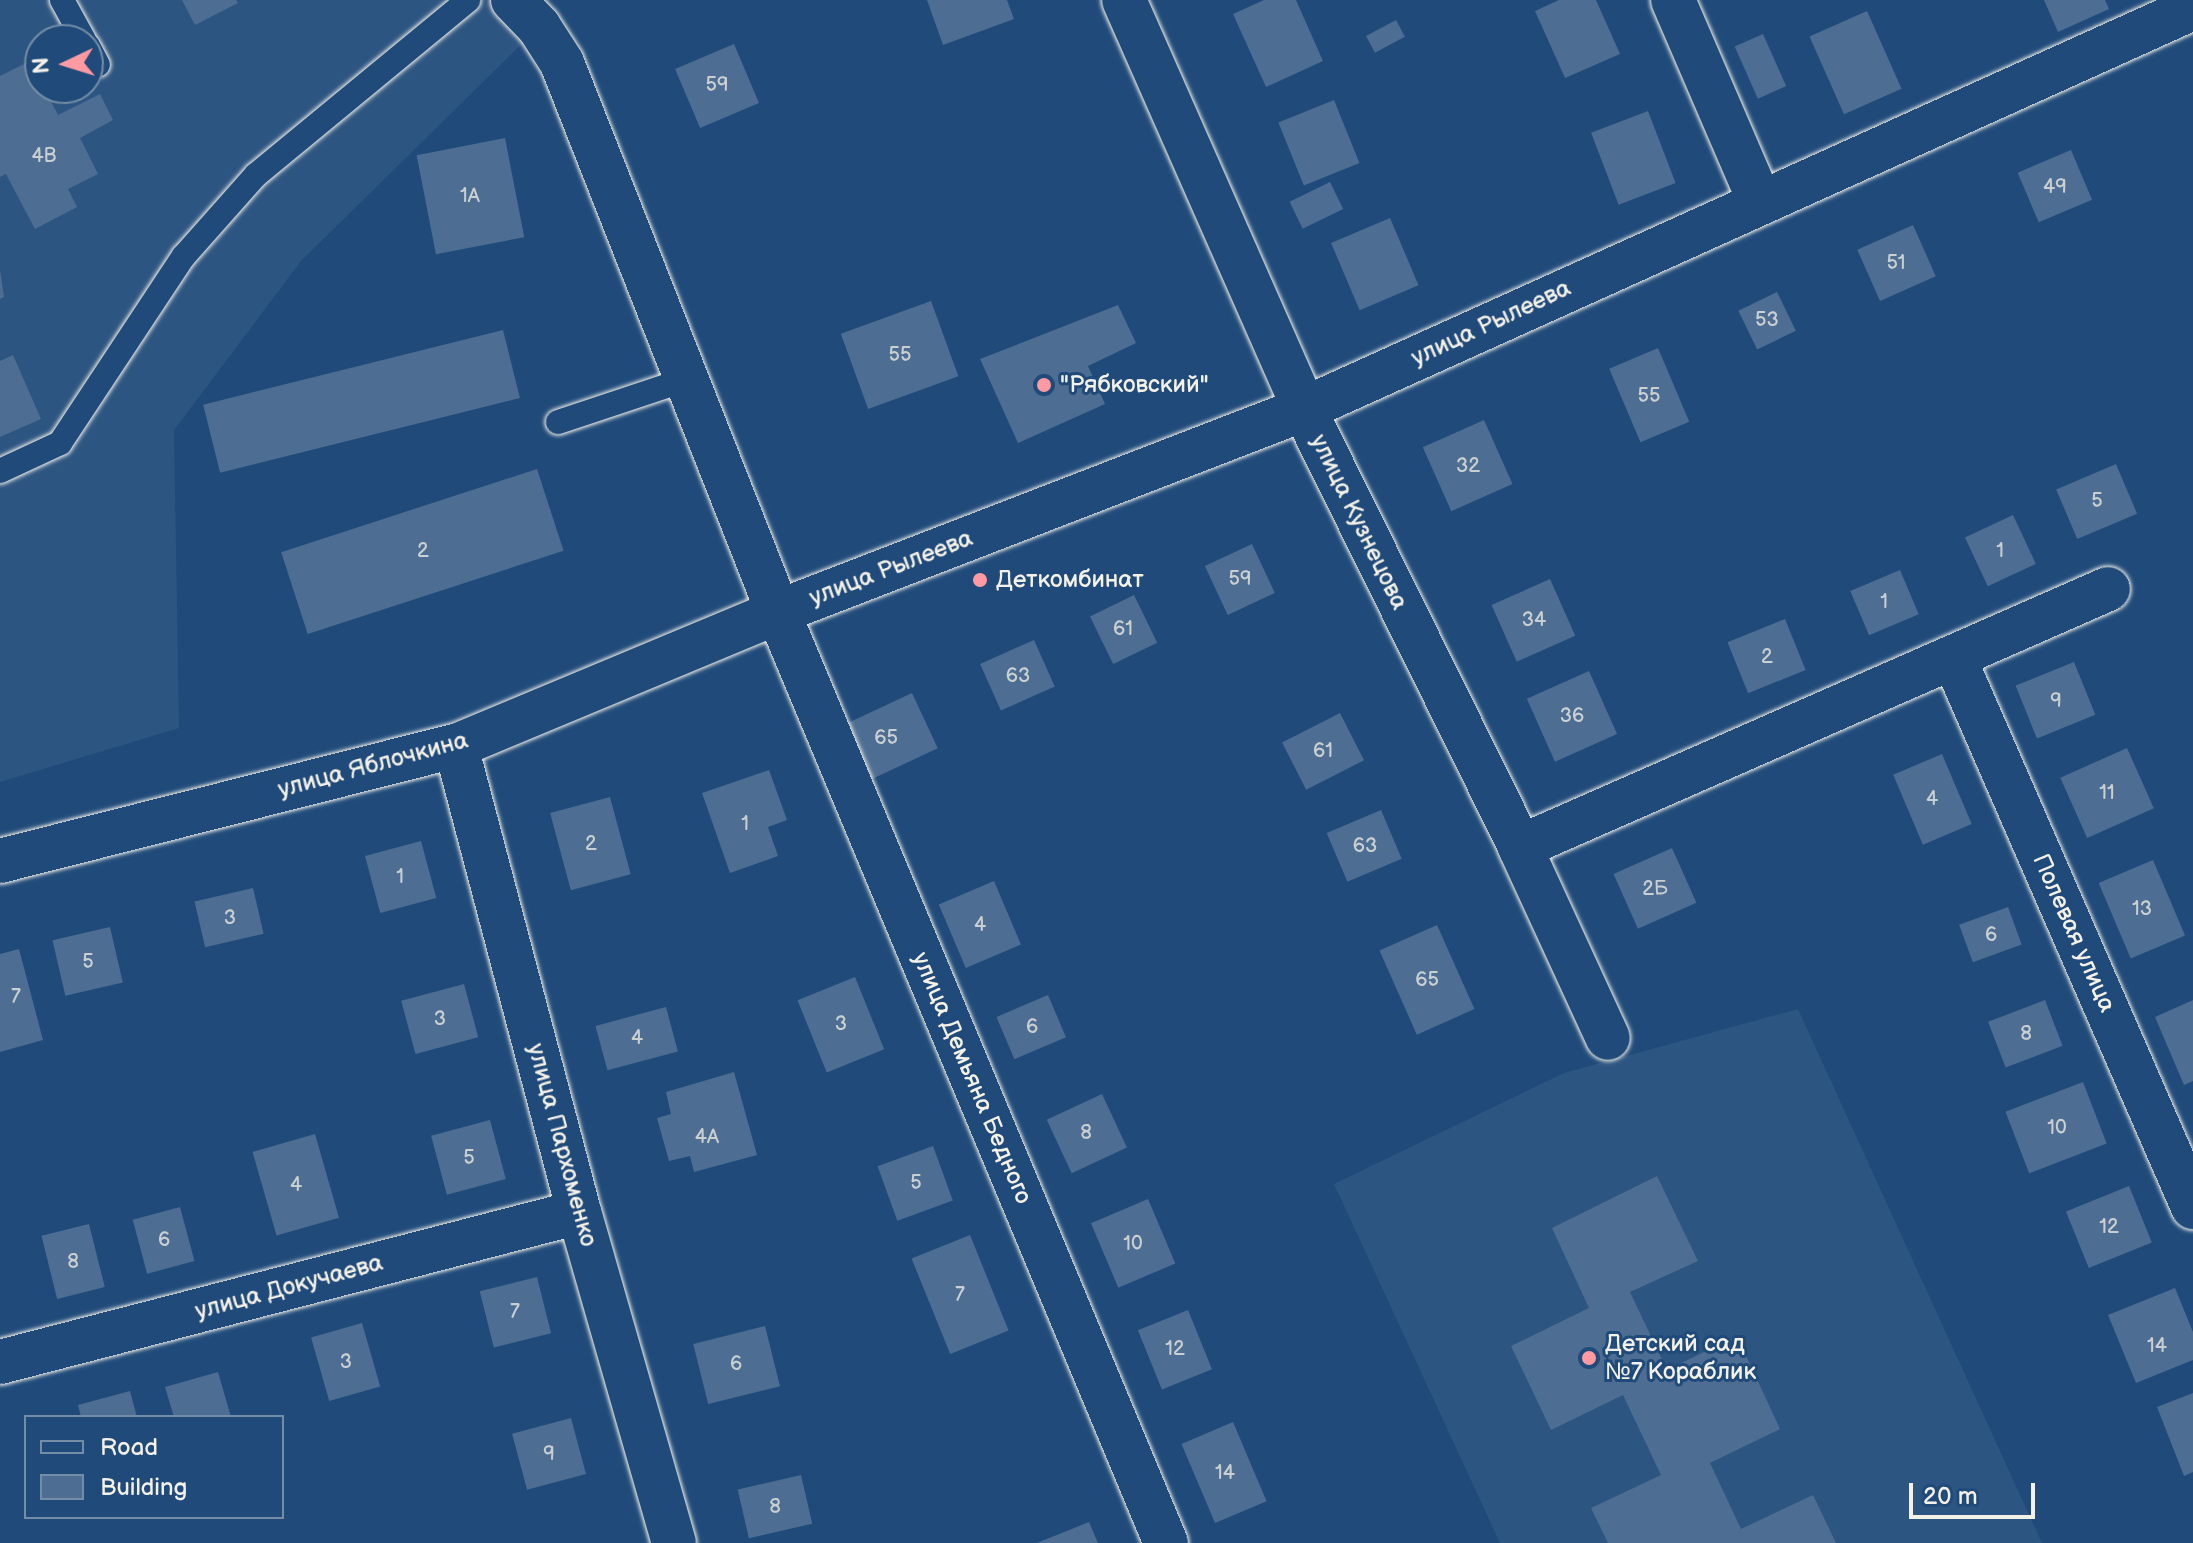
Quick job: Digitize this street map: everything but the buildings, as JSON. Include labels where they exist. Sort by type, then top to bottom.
[{"type":"street","name":"улица Демьяна Бедного","points":[[513,0],[539,27],[562,63],[778,612],[1166,1543]]},
{"type":"street","name":"улица Кузнецова","points":[[1124,0],[1304,409],[1520,847],[1608,1038]]},
{"type":"street","points":[[1673,0],[1759,200]]},
{"type":"street","name":"улица Рылеева","points":[[778,612],[1304,409],[1759,200],[2193,8]]},
{"type":"street","points":[[1520,847],[2108,589]]},
{"type":"street","name":"улица Яблочкина","points":[[0,861],[456,746],[778,612]]},
{"type":"street","name":"Полевая улица","points":[[1954,658],[2193,1207]]},
{"type":"street","name":"улица Пархоменко","points":[[456,746],[579,1212],[674,1543]]},
{"type":"street","name":"улица Докучаева","points":[[0,1362],[579,1212]]},
{"type":"lane","points":[[62,0],[75,24]]},
{"type":"lane","points":[[0,471],[60,443],[184,256],[256,175],[468,0]]},
{"type":"lane","points":[[558,422],[687,379]]},
{"type":"shaded area","points":[[0,0],[550,0],[539,27],[301,261],[174,430],[179,728],[0,782]]},
{"type":"shaded area","points":[[1798,1009],[2042,1543],[1500,1543],[1334,1184],[1564,1073]]},
{"type":"place","name":"\"Рябковский\"","points":[[1044,385]]},
{"type":"place","name":"Деткомбинат","points":[[980,580]]},
{"type":"place","name":"Детский сад №7 Кораблик","points":[[1589,1358]]}]
